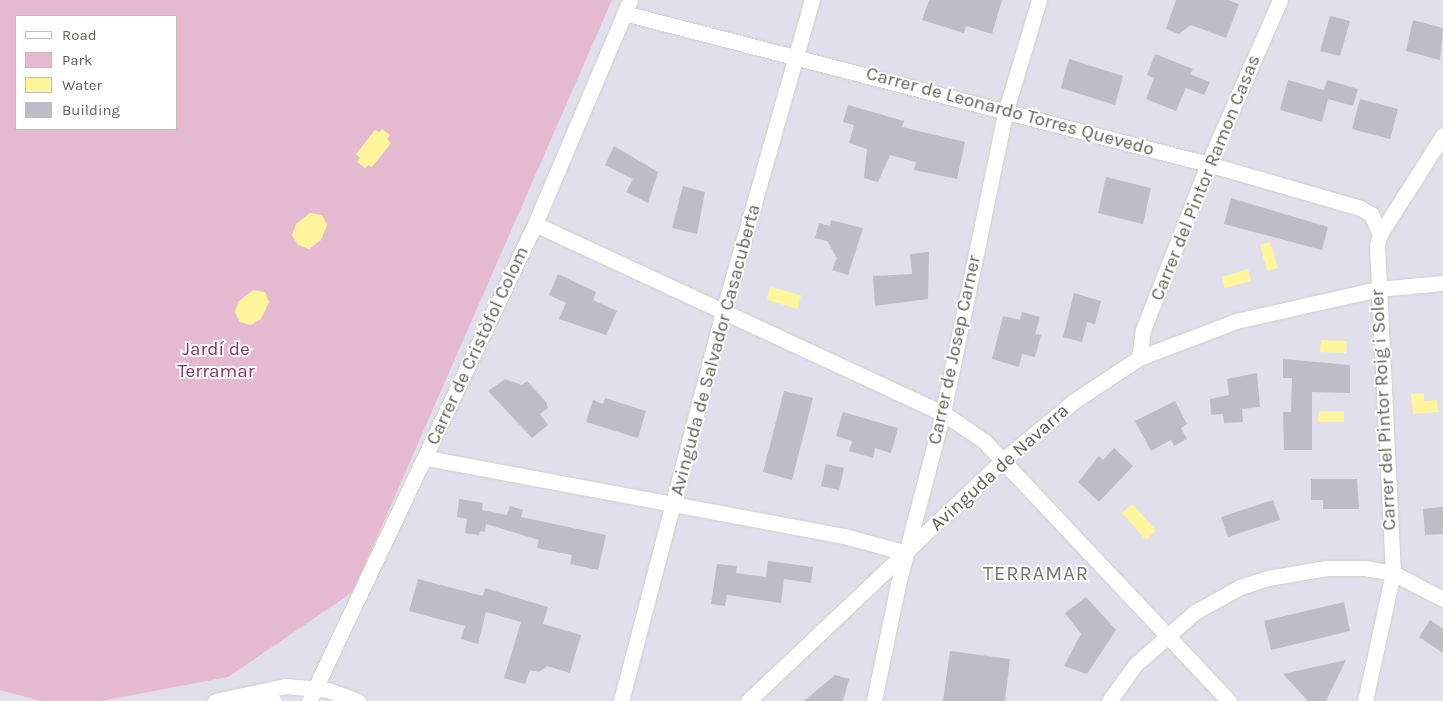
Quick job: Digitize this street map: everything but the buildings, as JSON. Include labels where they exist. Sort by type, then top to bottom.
[{"type":"street","name":"Avinguda de Salvador Casacuberta","points":[[621,701],[674,506],[723,312],[812,0]]},
{"type":"street","name":"Carrer de Josep Carner","points":[[874,701],[907,553],[943,413],[1006,110],[1039,0]]},
{"type":"street","name":"Carrer del Pintor Ramon Casas","points":[[1139,358],[1143,330],[1208,164],[1280,0]]},
{"type":"street","name":"Carrer de Leonardo Torres Quevedo","points":[[627,6],[797,56],[1208,164],[1360,208],[1371,214],[1380,234]]},
{"type":"street","name":"Carrer de Cristòfol Colom","points":[[313,695],[427,458],[534,224],[627,6]]},
{"type":"street","points":[[1380,234],[1443,135]]},
{"type":"street","points":[[534,224],[943,413],[984,441],[1168,634],[1229,701]]},
{"type":"street","name":"Carrer del Pintor Roig i Soler","points":[[1365,701],[1393,573],[1378,288],[1380,234]]},
{"type":"street","name":"Avinguda de Navarra","points":[[748,701],[907,553],[1003,460],[1074,401],[1139,358],[1236,321],[1378,288],[1443,283]]},
{"type":"street","points":[[427,458],[674,506],[844,536],[907,553]]},
{"type":"street","points":[[1109,701],[1135,665],[1168,634],[1218,598],[1268,578],[1327,568],[1393,573],[1443,599]]},
{"type":"street","points":[[215,701],[286,686],[313,695],[358,701]]},
{"type":"street","points":[[250,693],[274,701]]},
{"type":"green space","name":"Jardí de Terramar","points":[[0,0],[612,0],[353,592],[228,677],[101,701],[41,701],[0,690]]},
{"type":"water","points":[[382,129],[390,135],[387,139],[391,143],[372,167],[368,165],[365,168],[357,162],[360,158],[356,154],[375,130],[379,132]]},
{"type":"water","points":[[310,213],[322,215],[327,225],[321,240],[309,249],[298,245],[292,235],[296,224]]},
{"type":"water","points":[[1270,242],[1278,268],[1267,271],[1260,245]]},
{"type":"water","points":[[1248,269],[1251,281],[1225,288],[1222,277]]},
{"type":"water","points":[[770,287],[801,295],[798,309],[767,300]]},
{"type":"water","points":[[253,290],[265,292],[269,302],[261,319],[251,325],[240,322],[235,312],[238,302]]},
{"type":"water","points":[[1321,340],[1347,341],[1346,353],[1320,352]]},
{"type":"water","points":[[1424,393],[1424,401],[1437,400],[1438,412],[1413,414],[1411,394]]},
{"type":"water","points":[[1319,411],[1344,411],[1344,422],[1318,422]]},
{"type":"water","points":[[1132,504],[1156,530],[1146,540],[1122,513]]},
{"type":"district","name":"TERRAMAR","points":[[1036,573]]}]
